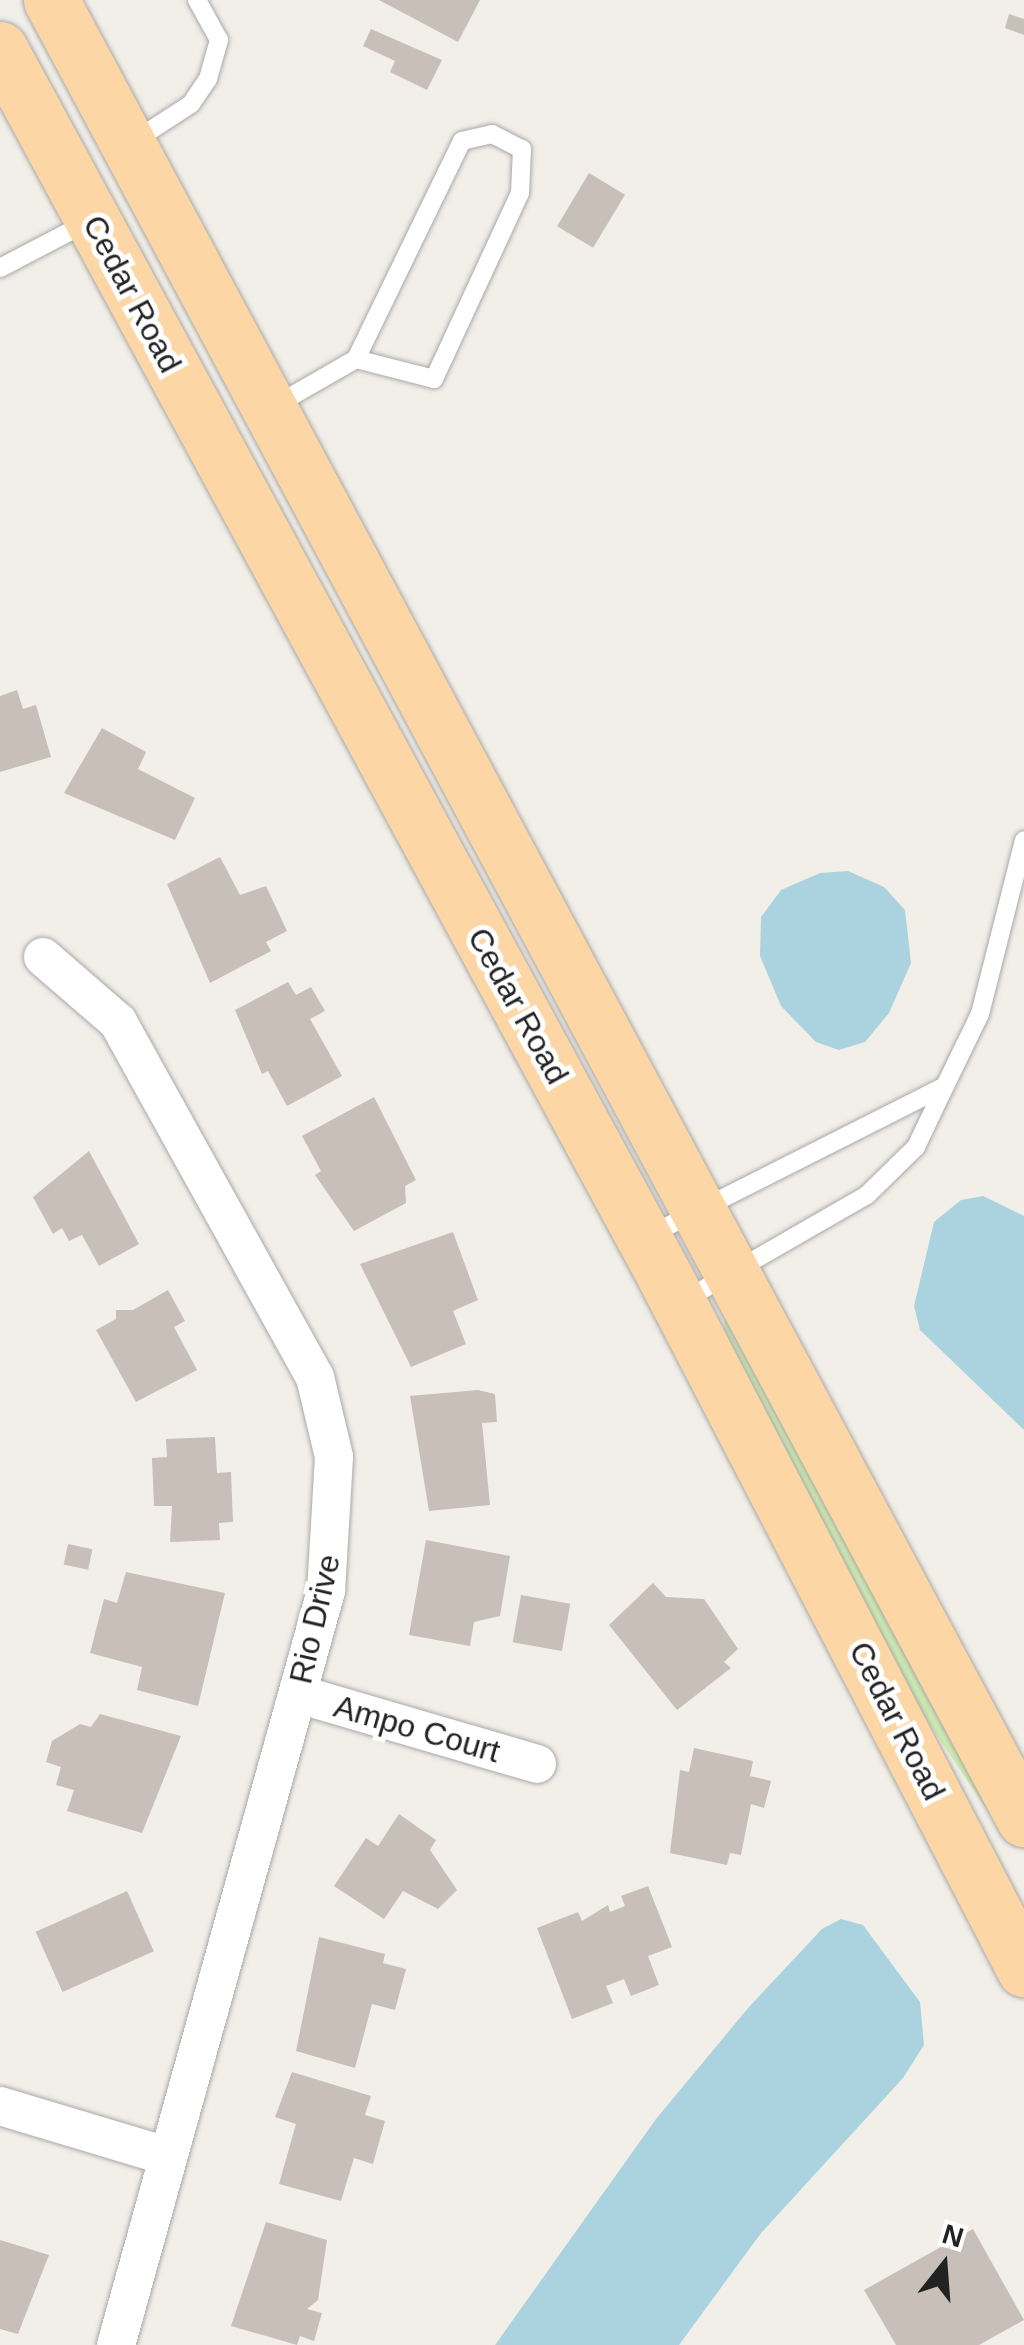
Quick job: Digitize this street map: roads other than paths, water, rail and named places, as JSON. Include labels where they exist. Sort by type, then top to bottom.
[{"type":"main road","name":"Cedar Road","points":[[51,0],[701,1207],[1024,1819]]},
{"type":"main road","name":"Cedar Road","points":[[0,49],[644,1239],[1024,1968]]},
{"type":"street","name":"Rio Drive","points":[[43,956],[118,1022],[315,1378],[334,1457],[335,1526],[298,1694],[116,2345]]},
{"type":"street","name":"Ampo Court","points":[[298,1694],[536,1764]]},
{"type":"street","points":[[0,2106],[167,2156]]},
{"type":"lane","points":[[130,144],[191,104],[208,79],[219,40],[198,0]]},
{"type":"lane","points":[[271,408],[356,359],[462,141],[492,134],[522,149],[520,192],[434,379],[356,359]]},
{"type":"lane","points":[[0,268],[92,220]]},
{"type":"lane","points":[[678,1303],[890,1176],[916,1147],[980,1014],[1024,840]]},
{"type":"lane","points":[[644,1239],[945,1086]]},
{"type":"water","points":[[848,871],[884,887],[905,910],[911,963],[889,1013],[865,1042],[839,1050],[816,1042],[781,1006],[760,956],[761,917],[781,890],[820,873]]},
{"type":"water","points":[[983,1196],[1024,1216],[1024,1430],[920,1330],[914,1306],[934,1222],[961,1200]]},
{"type":"water","points":[[841,1919],[863,1925],[920,2002],[924,2045],[903,2078],[761,2233],[679,2345],[495,2345],[656,2119],[749,2007],[822,1929]]}]
